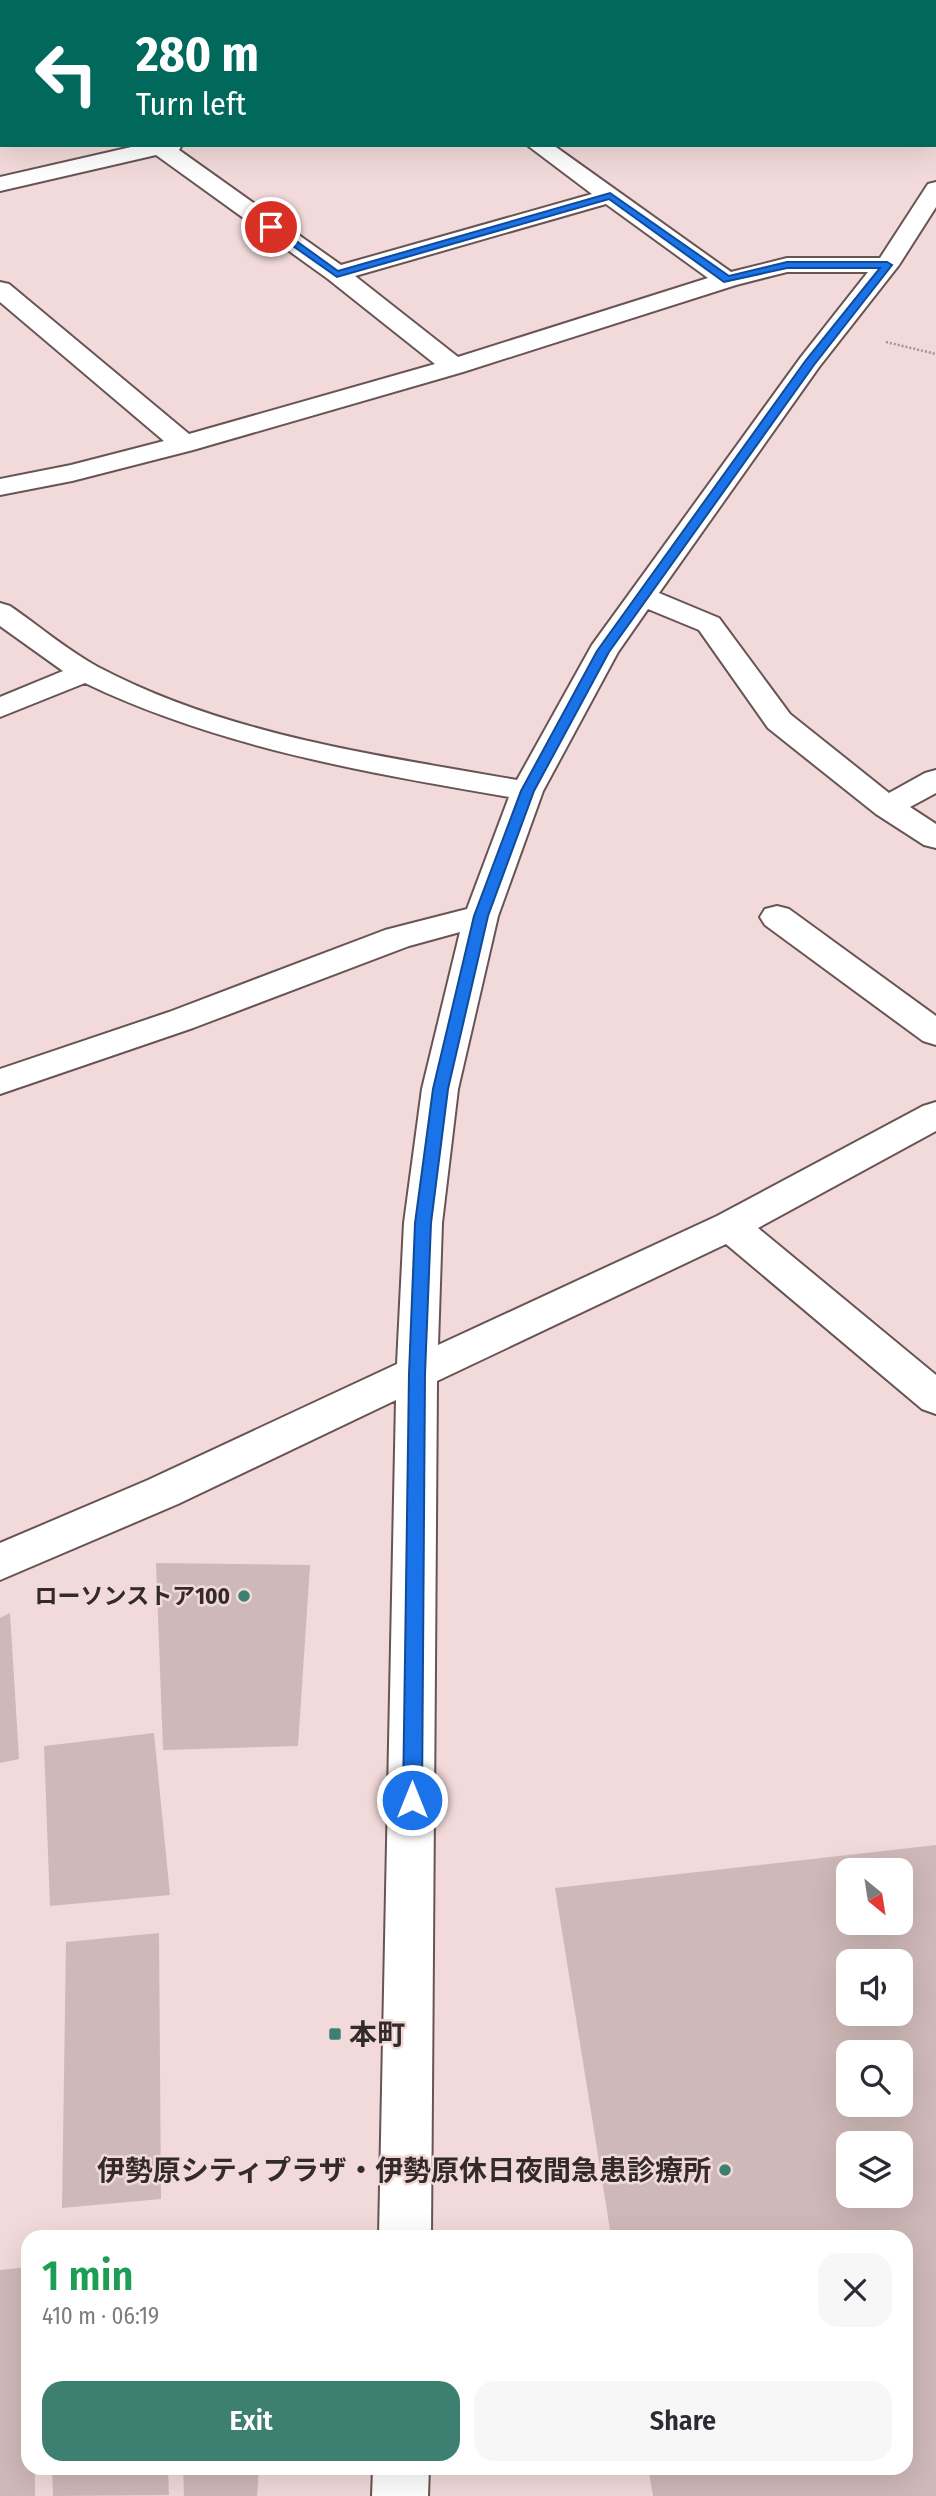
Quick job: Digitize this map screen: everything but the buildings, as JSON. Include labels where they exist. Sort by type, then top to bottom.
[{"type":"street","points":[[0,184],[159,147]]},
{"type":"street","points":[[164,147],[337,274],[454,367]]},
{"type":"street","points":[[541,147],[727,280]]},
{"type":"street","points":[[405,2230],[417,1374],[423,1223],[440,1089],[481,916],[527,791],[603,651],[810,362],[887,265],[936,189]]},
{"type":"street","points":[[337,274],[610,196]]},
{"type":"street","points":[[0,487],[72,473],[184,444],[454,367],[727,280],[787,265],[887,265]]},
{"type":"street","points":[[0,289],[184,444]]},
{"type":"street","points":[[641,596],[709,624],[779,721],[887,807],[936,838]]},
{"type":"street","points":[[0,612],[86,672],[190,720],[307,752],[527,791]]},
{"type":"street","points":[[0,708],[86,672]]},
{"type":"street","points":[[887,807],[936,780]]},
{"type":"street","points":[[0,1082],[181,1020],[397,938],[481,916]]},
{"type":"street","points":[[777,917],[936,1033]]},
{"type":"street","points":[[0,1562],[163,1492],[730,1226],[936,1115]]},
{"type":"street","points":[[730,1226],[936,1398]]},
{"type":"street","points":[[400,2496],[401,2475]]},
{"type":"place","name":"ローソンストア100","points":[[244,1596]]},
{"type":"place","name":"本町","points":[[335,2034]]},
{"type":"place","name":"伊勢原シティプラザ・伊勢原休日夜間急患診療所","points":[[725,2170]]},
{"type":"route","points":[[271,227],[337,274],[610,196],[727,280],[787,265],[887,265],[810,362],[603,651],[527,791],[481,916],[440,1089],[423,1223],[417,1374],[412,1800]]}]
